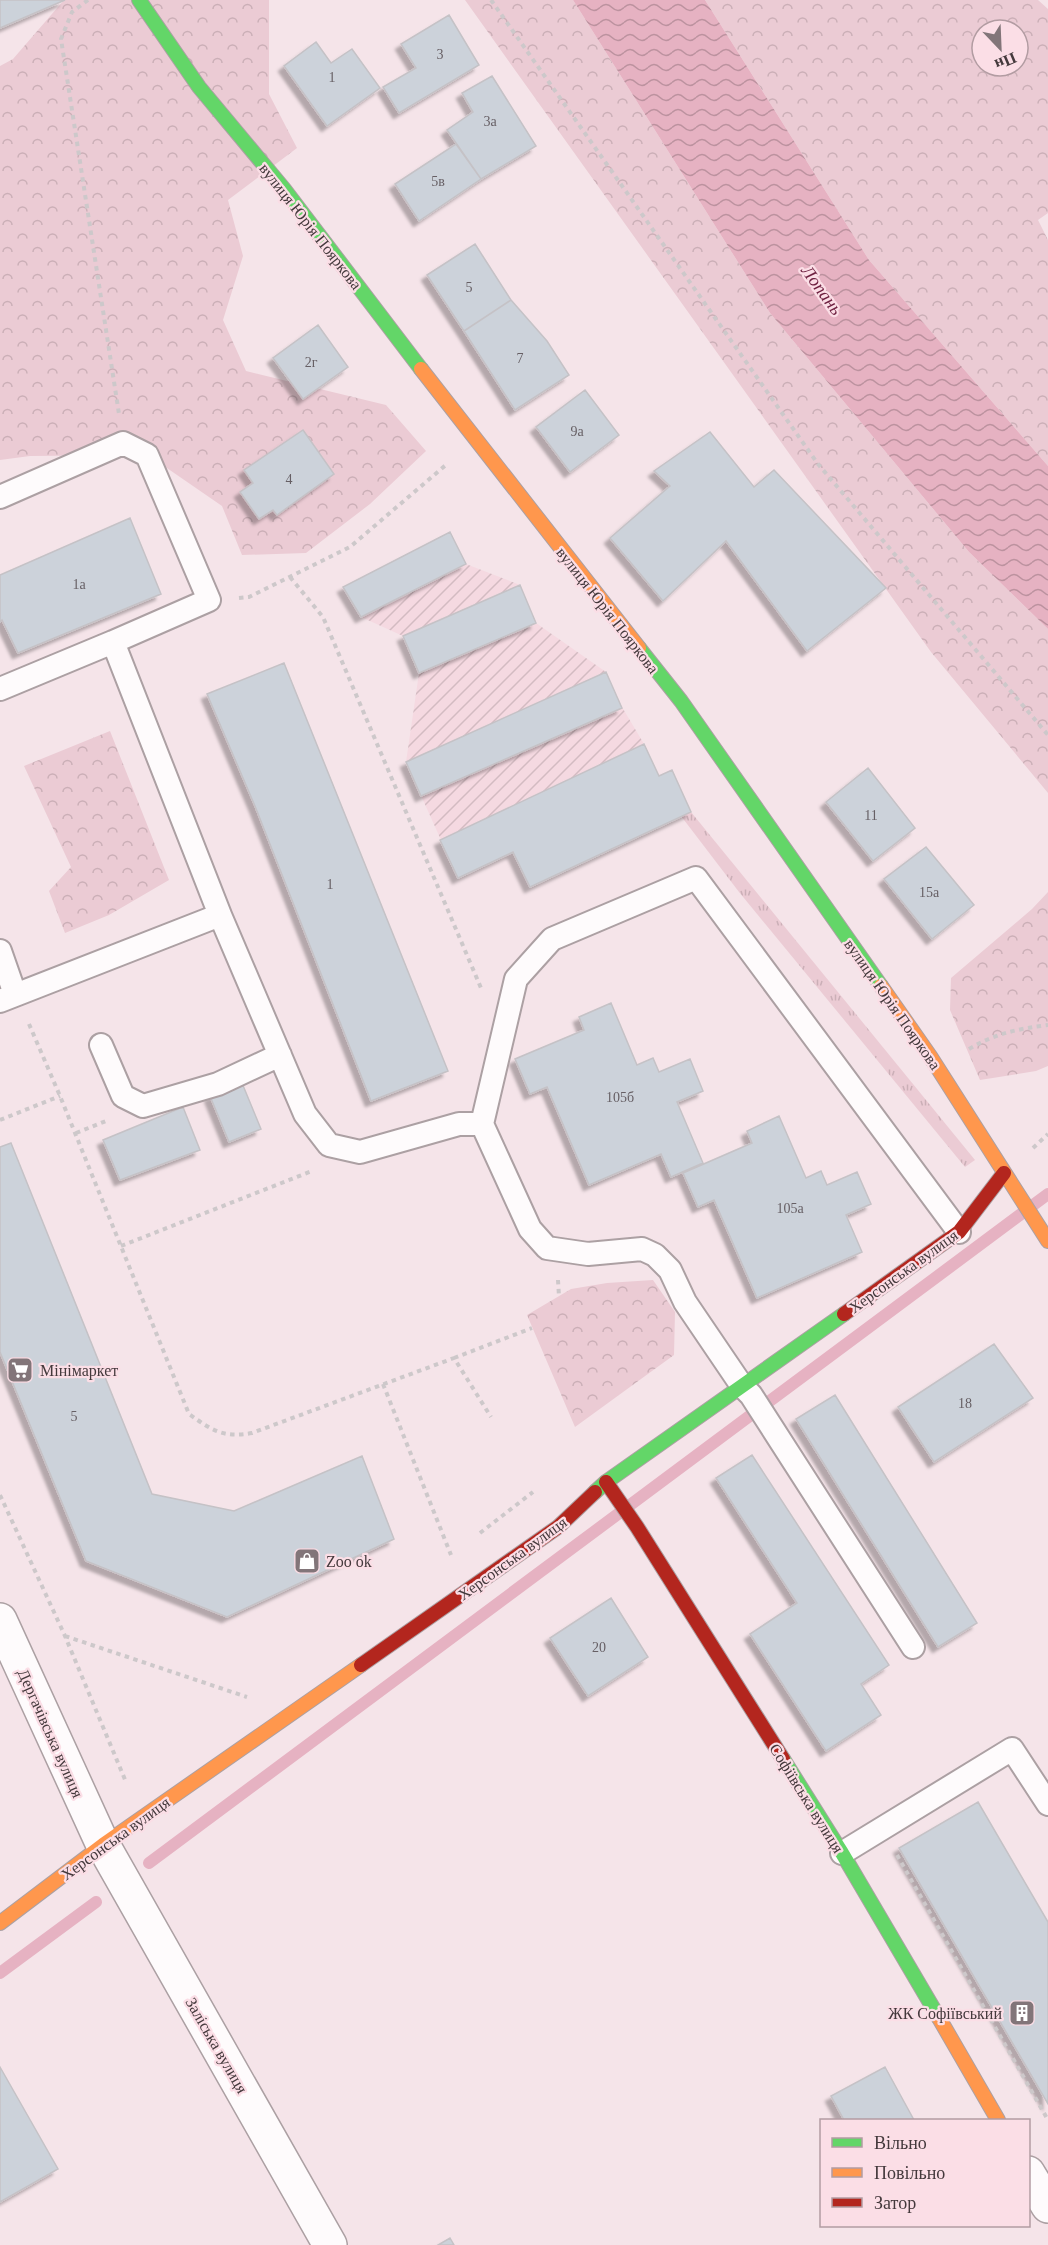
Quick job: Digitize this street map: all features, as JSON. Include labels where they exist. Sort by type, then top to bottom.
[{"type":"street","name":"вулиця Юрія Пояркова","points":[[139,0],[199,87],[284,189],[475,441],[681,701],[930,1056],[1048,1241]]},
{"type":"street","name":"Херсонська вулиця","points":[[0,1923],[103,1845],[558,1527],[958,1232],[1004,1173]]},
{"type":"street","name":"Софіївська вулиця","points":[[609,1488],[637,1527],[842,1853],[997,2119]]},
{"type":"street","name":"Дергачівська вулиця","points":[[0,1620],[103,1845]]},
{"type":"street","name":"Заліська вулиця","points":[[103,1845],[330,2245]]},
{"type":"street","points":[[1030,2175],[1048,2206]]},
{"type":"lane","points":[[0,497],[123,443],[147,455],[208,600],[0,689]]},
{"type":"lane","points":[[113,642],[220,915],[305,1114],[329,1145],[360,1152],[459,1124],[482,1124]]},
{"type":"lane","points":[[913,1647],[773,1429],[685,1302],[670,1270],[656,1255],[642,1249],[588,1254],[547,1248],[530,1229],[482,1124],[516,979],[552,939],[696,878],[958,1232]]},
{"type":"lane","points":[[0,951],[8,998],[220,915]]},
{"type":"lane","points":[[101,1045],[123,1096],[143,1106],[218,1084],[280,1055]]},
{"type":"lane","points":[[842,1853],[1012,1749],[1048,1804]]},
{"type":"path","points":[[88,0],[72,12],[62,39],[123,443]]},
{"type":"path","points":[[490,0],[818,464],[1048,735]]},
{"type":"path","points":[[208,600],[249,597],[350,547],[475,441]]},
{"type":"path","points":[[290,577],[323,617],[478,984],[506,1022]]},
{"type":"path","points":[[8,998],[60,1096],[189,1414],[210,1429],[234,1436],[252,1433],[532,1328]]},
{"type":"path","points":[[930,1056],[953,1058],[990,1037],[1017,1029],[1048,1025]]},
{"type":"path","points":[[0,1120],[60,1096]]},
{"type":"path","points":[[121,1246],[360,1152]]},
{"type":"path","points":[[454,1358],[491,1417]]},
{"type":"path","points":[[383,1384],[451,1555]]},
{"type":"path","points":[[0,1495],[65,1635],[126,1782],[89,1816]]},
{"type":"path","points":[[65,1635],[247,1697]]},
{"type":"path","points":[[882,1829],[1048,2120]]},
{"type":"shaded area","points":[[450,532],[466,564],[520,585],[536,623],[606,672],[659,776],[672,770],[691,812],[530,887],[513,852],[458,878],[406,762],[419,673],[403,636],[361,617],[343,587]]},
{"type":"green space","points":[[64,0],[269,0],[269,94],[297,148],[228,200],[243,256],[223,320],[246,371],[386,405],[426,451],[370,504],[306,553],[242,555],[222,506],[148,455],[30,456],[0,460],[0,66],[13,59]]},
{"type":"green space","points":[[465,0],[573,0],[770,313],[969,552],[1048,629],[1048,793],[931,652]]},
{"type":"green space","points":[[705,0],[1038,0],[1048,9],[1048,213],[1038,220],[1048,240],[1048,466],[869,260]]},
{"type":"green space","points":[[110,731],[169,880],[109,915],[65,933],[49,891],[71,867],[24,766]]},
{"type":"green space","points":[[691,812],[975,1160],[965,1167],[739,892],[681,816]]},
{"type":"green space","points":[[1048,892],[1048,1066],[1036,1071],[980,1080],[950,1010],[951,978],[1032,909]]},
{"type":"green space","points":[[653,1280],[675,1312],[674,1355],[575,1427],[527,1315],[571,1289],[607,1283]]},
{"type":"water","name":"Лопань","points":[[573,0],[705,0],[869,260],[1048,466],[1048,629],[969,552],[770,313]]},
{"type":"building","points":[[0,0],[65,0],[0,28]]},
{"type":"building","points":[[449,15],[479,65],[399,113],[383,87],[416,68],[401,44]]},
{"type":"building","points":[[316,42],[331,63],[352,49],[380,88],[327,126],[284,66]]},
{"type":"building","points":[[492,76],[536,146],[481,179],[447,130],[473,112],[462,93]]},
{"type":"building","points":[[456,144],[481,179],[419,221],[395,184]]},
{"type":"building","points":[[475,244],[511,300],[464,331],[427,275]]},
{"type":"building","points":[[511,300],[547,341],[569,375],[515,410],[464,331]]},
{"type":"building","points":[[318,325],[348,367],[303,399],[273,358]]},
{"type":"building","points":[[585,390],[619,435],[570,472],[536,427]]},
{"type":"building","points":[[303,430],[334,474],[277,515],[273,510],[259,519],[240,492],[253,483],[244,470]]},
{"type":"building","points":[[710,432],[754,487],[774,470],[886,588],[807,651],[726,541],[663,601],[610,538],[670,486],[654,471]]},
{"type":"building","points":[[130,518],[161,594],[18,653],[2,620],[0,622],[0,575]]},
{"type":"building","points":[[450,532],[466,564],[361,617],[343,587]]},
{"type":"building","points":[[520,585],[536,623],[419,673],[403,636]]},
{"type":"building","points":[[284,663],[448,1071],[371,1101],[255,806],[207,694]]},
{"type":"building","points":[[606,672],[622,708],[421,796],[406,762]]},
{"type":"building","points":[[644,744],[659,776],[672,770],[691,812],[530,887],[513,852],[458,878],[440,840]]},
{"type":"building","points":[[868,768],[915,828],[873,861],[826,802]]},
{"type":"building","points":[[926,847],[974,905],[932,939],[884,879]]},
{"type":"building","points":[[611,1003],[637,1065],[653,1058],[659,1072],[690,1059],[703,1091],[677,1102],[703,1163],[671,1177],[661,1154],[589,1185],[547,1087],[530,1094],[515,1059],[584,1030],[579,1017]]},
{"type":"building","points":[[242,1083],[261,1129],[229,1142],[210,1096]]},
{"type":"building","points":[[183,1107],[200,1150],[120,1180],[103,1140]]},
{"type":"building","points":[[779,1116],[806,1178],[821,1171],[827,1185],[857,1172],[871,1204],[846,1215],[862,1252],[757,1298],[714,1200],[698,1207],[683,1173],[752,1143],[747,1131]]},
{"type":"building","points":[[11,1143],[152,1494],[234,1511],[362,1456],[394,1539],[227,1617],[86,1561],[0,1352],[0,1147]]},
{"type":"building","points":[[994,1344],[1033,1398],[934,1462],[898,1407]]},
{"type":"building","points":[[835,1395],[977,1623],[938,1647],[796,1419]]},
{"type":"building","points":[[752,1455],[889,1665],[861,1684],[881,1715],[826,1751],[750,1634],[797,1603],[716,1478]]},
{"type":"building","points":[[611,1598],[648,1657],[588,1696],[550,1638]]},
{"type":"building","name":"ЖК Софіївський","points":[[978,1802],[1048,1922],[1048,2104],[899,1848]]},
{"type":"building","points":[[0,2067],[58,2169],[0,2202]]},
{"type":"building","points":[[885,2067],[913,2119],[843,2119],[831,2096]]},
{"type":"building","points":[[450,2238],[454,2245],[438,2245]]},
{"type":"waterway","points":[[149,1863],[1048,1194]]},
{"type":"waterway","points":[[0,1973],[96,1902]]},
{"type":"traffic: fast","points":[[139,0],[199,87],[284,189],[421,369]]},
{"type":"traffic: fast","points":[[639,648],[681,701],[881,986]]},
{"type":"traffic: fast","points":[[595,1492],[844,1314]]},
{"type":"traffic: fast","points":[[783,1759],[842,1853],[939,2018]]},
{"type":"traffic: slow","points":[[421,369],[639,648]]},
{"type":"traffic: slow","points":[[881,986],[930,1056],[1048,1241]]},
{"type":"traffic: slow","points":[[0,1923],[103,1845],[361,1665]]},
{"type":"traffic: slow","points":[[939,2018],[997,2119]]},
{"type":"traffic: jam","points":[[844,1314],[959,1232],[1004,1173]]},
{"type":"traffic: jam","points":[[606,1482],[637,1527],[783,1759]]},
{"type":"traffic: jam","points":[[361,1665],[558,1527],[595,1492]]},
{"type":"place","name":"Мінімаркет","points":[[20,1370]]},
{"type":"place","name":"Zoo ok","points":[[307,1561]]},
{"type":"place","name":"ЖК Софіївський","points":[[1022,2013]]}]
